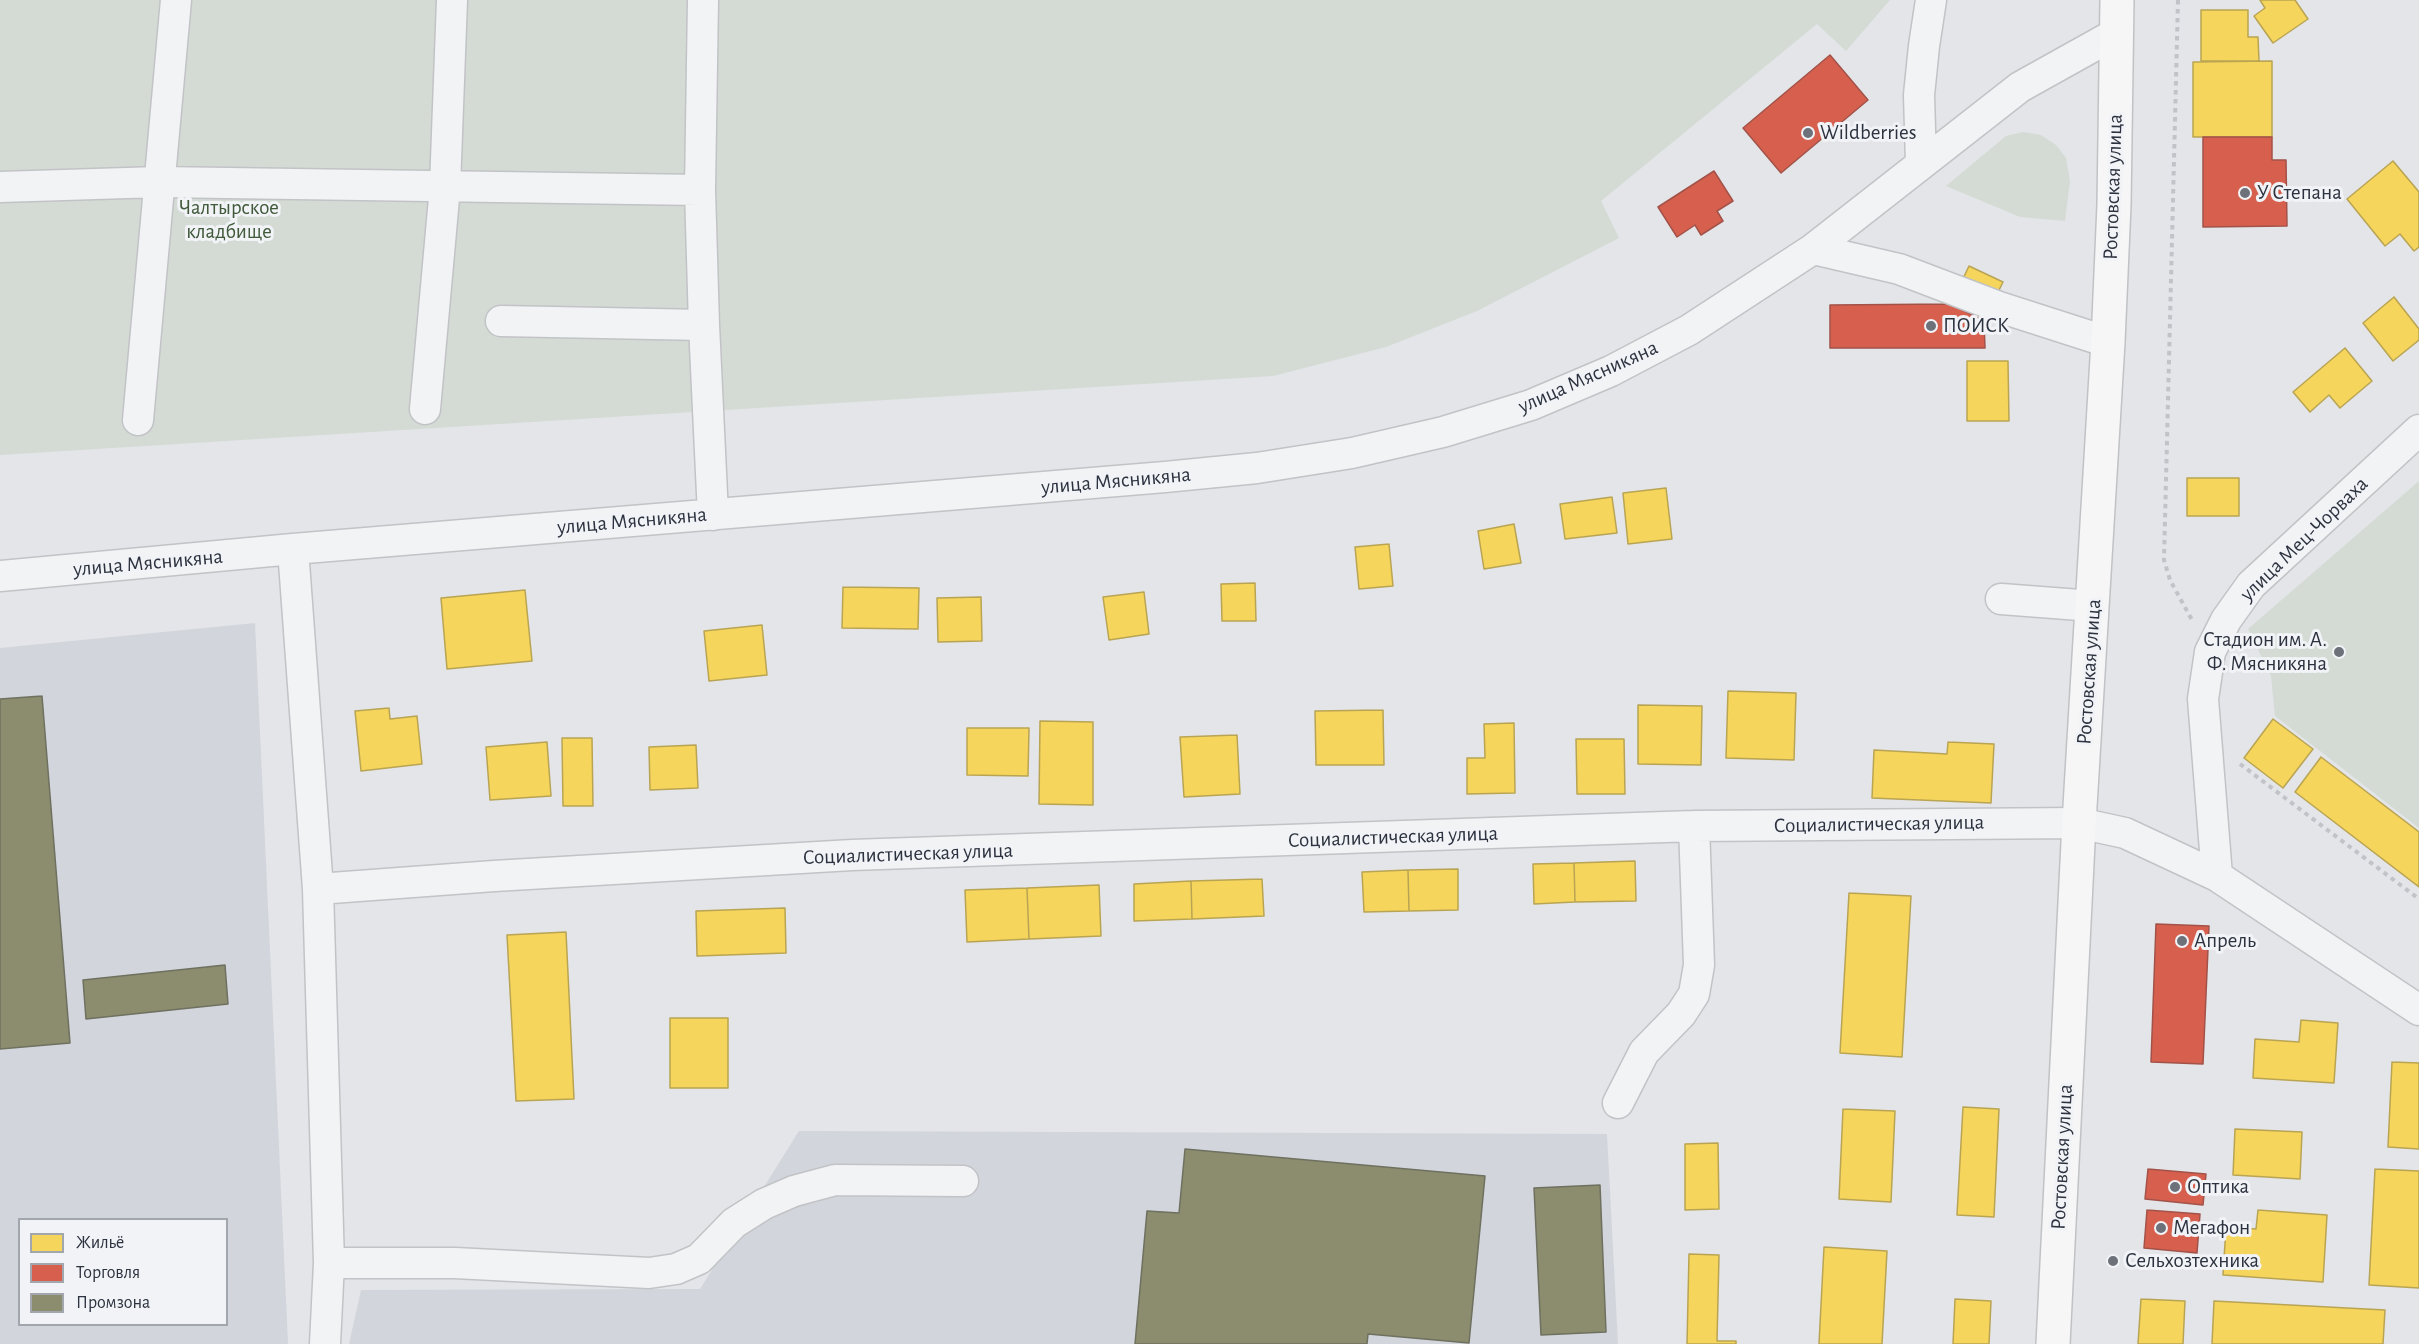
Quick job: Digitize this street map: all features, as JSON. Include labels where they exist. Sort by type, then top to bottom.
[{"type":"main road","name":"Ростовская улица","points":[[2053,1344],[2079,823],[2108,342],[2117,0]]},
{"type":"street","points":[[138,420],[176,0]]},
{"type":"street","points":[[425,409],[445,187],[452,0]]},
{"type":"street","points":[[703,0],[700,190],[713,515]]},
{"type":"street","points":[[1921,164],[1919,95],[1931,0]]},
{"type":"street","name":"улица Мясникяна","points":[[0,576],[293,549],[1257,468],[1352,453],[1443,432],[1531,405],[1611,371],[1689,330],[1813,249],[2020,87],[2117,33]]},
{"type":"street","points":[[0,187],[159,182],[700,190]]},
{"type":"street","points":[[1813,249],[1899,269],[1999,307],[2108,342]]},
{"type":"street","points":[[501,321],[704,325]]},
{"type":"street","name":"улица Мец-Чорваха","points":[[2217,876],[2203,699],[2210,652],[2226,620],[2251,585],[2419,430]]},
{"type":"street","points":[[293,549],[318,889],[329,1263],[325,1344]]},
{"type":"street","points":[[2001,599],[2093,606]]},
{"type":"street","name":"Социалистическая улица","points":[[318,889],[852,855],[1694,826],[2079,823],[2125,833],[2217,876],[2419,1010]]},
{"type":"street","points":[[1618,1103],[1644,1052],[1682,1014],[1694,994],[1699,965],[1694,826]]},
{"type":"street","points":[[329,1263],[455,1263],[649,1273],[676,1269],[699,1259],[734,1223],[764,1204],[794,1191],[835,1180],[963,1181]]},
{"type":"path","points":[[2178,0],[2164,560],[2170,580],[2210,652]]},
{"type":"path","points":[[2206,739],[2419,899]]},
{"type":"shaded area","points":[[255,623],[288,1344],[0,1344],[0,648]]},
{"type":"shaded area","points":[[799,1131],[1607,1134],[1618,1344],[349,1344],[361,1290],[700,1289]]},
{"type":"green space","name":"Чалтырское кладбище","points":[[0,0],[1890,0],[1846,51],[1817,24],[1601,201],[1619,238],[1477,311],[1386,347],[1273,376],[0,455]]},
{"type":"green space","points":[[2023,132],[2041,135],[2056,145],[2066,158],[2070,181],[2065,221],[2020,217],[1946,186],[2006,136]]},
{"type":"green space","name":"Стадион им. А. Ф. Мясникяна","points":[[2419,481],[2419,828],[2275,716],[2271,676],[2248,629]]},
{"type":"building: Жильё","points":[[2260,0],[2295,0],[2308,19],[2273,43],[2254,16],[2265,8]]},
{"type":"building: Жильё","points":[[2201,10],[2248,10],[2248,37],[2258,37],[2259,61],[2201,61]]},
{"type":"building: Жильё","points":[[2272,61],[2272,137],[2193,137],[2193,62]]},
{"type":"building: Жильё","points":[[2393,161],[2419,192],[2419,247],[2414,251],[2400,234],[2385,246],[2347,199]]},
{"type":"building: Жильё","points":[[1969,266],[2003,282],[1984,321],[1951,304]]},
{"type":"building: Жильё","points":[[2394,297],[2419,329],[2419,340],[2393,361],[2363,323]]},
{"type":"building: Жильё","points":[[2345,348],[2372,381],[2340,408],[2329,395],[2310,412],[2293,392]]},
{"type":"building: Жильё","points":[[1967,361],[2008,361],[2009,421],[1967,421]]},
{"type":"building: Жильё","points":[[2187,478],[2239,478],[2239,516],[2187,516]]},
{"type":"building: Жильё","points":[[1666,488],[1672,539],[1628,544],[1623,493]]},
{"type":"building: Жильё","points":[[1612,497],[1617,533],[1565,539],[1560,504]]},
{"type":"building: Жильё","points":[[1514,524],[1521,563],[1484,569],[1478,531]]},
{"type":"building: Жильё","points":[[1389,544],[1393,586],[1359,589],[1355,547]]},
{"type":"building: Жильё","points":[[1255,583],[1256,621],[1222,621],[1221,584]]},
{"type":"building: Жильё","points":[[843,587],[919,588],[918,629],[842,628]]},
{"type":"building: Жильё","points":[[525,590],[532,661],[447,669],[441,598]]},
{"type":"building: Жильё","points":[[1144,592],[1149,634],[1109,640],[1103,597]]},
{"type":"building: Жильё","points":[[981,597],[982,641],[938,642],[937,598]]},
{"type":"building: Жильё","points":[[762,625],[767,675],[709,681],[704,631]]},
{"type":"building: Жильё","points":[[1728,691],[1796,693],[1794,760],[1726,758]]},
{"type":"building: Жильё","points":[[1638,705],[1702,706],[1701,765],[1638,764]]},
{"type":"building: Жильё","points":[[389,708],[390,719],[417,716],[422,764],[361,771],[355,711]]},
{"type":"building: Жильё","points":[[1383,710],[1384,765],[1316,765],[1315,711]]},
{"type":"building: Жильё","points":[[2273,719],[2313,749],[2283,788],[2244,758]]},
{"type":"building: Жильё","points":[[1040,721],[1093,722],[1093,805],[1039,804]]},
{"type":"building: Жильё","points":[[1514,723],[1515,793],[1467,794],[1467,758],[1485,758],[1484,724]]},
{"type":"building: Жильё","points":[[967,728],[1029,728],[1028,776],[967,775]]},
{"type":"building: Жильё","points":[[1237,735],[1240,794],[1184,797],[1180,737]]},
{"type":"building: Жильё","points":[[562,738],[592,738],[593,806],[563,806]]},
{"type":"building: Жильё","points":[[1576,739],[1624,739],[1625,794],[1577,794]]},
{"type":"building: Жильё","points":[[547,742],[551,796],[490,800],[486,747]]},
{"type":"building: Жильё","points":[[1948,742],[1994,744],[1991,803],[1872,798],[1874,750],[1947,754]]},
{"type":"building: Жильё","points":[[696,745],[698,788],[650,790],[649,747]]},
{"type":"building: Жильё","points":[[2321,757],[2419,832],[2419,887],[2295,792]]},
{"type":"building: Жильё","points":[[1635,861],[1636,901],[1575,902],[1574,863]]},
{"type":"building: Жильё","points":[[1574,863],[1575,902],[1534,904],[1533,864]]},
{"type":"building: Жильё","points":[[1458,869],[1458,910],[1409,911],[1408,870]]},
{"type":"building: Жильё","points":[[1408,870],[1409,911],[1364,912],[1362,872]]},
{"type":"building: Жильё","points":[[1262,879],[1264,916],[1192,919],[1191,881]]},
{"type":"building: Жильё","points":[[1191,881],[1192,919],[1134,921],[1134,884]]},
{"type":"building: Жильё","points":[[1099,885],[1101,936],[1029,939],[1027,888]]},
{"type":"building: Жильё","points":[[1027,888],[1029,939],[967,942],[965,890]]},
{"type":"building: Жильё","points":[[1849,893],[1911,896],[1902,1057],[1840,1053]]},
{"type":"building: Жильё","points":[[785,908],[786,953],[697,956],[696,911]]},
{"type":"building: Жильё","points":[[566,932],[574,1099],[516,1101],[507,935]]},
{"type":"building: Жильё","points":[[670,1018],[728,1018],[728,1088],[670,1088]]},
{"type":"building: Жильё","points":[[2301,1020],[2338,1023],[2334,1083],[2253,1078],[2255,1039],[2299,1042]]},
{"type":"building: Жильё","points":[[2392,1062],[2419,1063],[2419,1149],[2388,1147]]},
{"type":"building: Жильё","points":[[1963,1107],[1999,1109],[1994,1217],[1957,1215]]},
{"type":"building: Жильё","points":[[1843,1109],[1895,1111],[1891,1202],[1839,1199]]},
{"type":"building: Жильё","points":[[2235,1129],[2302,1132],[2300,1179],[2233,1175]]},
{"type":"building: Жильё","points":[[1718,1143],[1719,1209],[1685,1210],[1685,1144]]},
{"type":"building: Жильё","points":[[2375,1169],[2419,1171],[2419,1288],[2369,1285]]},
{"type":"building: Жильё","points":[[2258,1210],[2327,1215],[2323,1282],[2223,1275],[2226,1227],[2256,1229]]},
{"type":"building: Жильё","points":[[1824,1247],[1887,1251],[1882,1344],[1819,1344]]},
{"type":"building: Жильё","points":[[1689,1254],[1719,1255],[1717,1341],[1736,1341],[1736,1344],[1687,1344]]},
{"type":"building: Жильё","points":[[1955,1299],[1991,1301],[1989,1344],[1953,1344]]},
{"type":"building: Жильё","points":[[2141,1299],[2185,1301],[2183,1344],[2138,1344]]},
{"type":"building: Жильё","points":[[2214,1301],[2385,1310],[2383,1344],[2212,1344]]},
{"type":"building: Торговля","points":[[1830,55],[1868,100],[1781,173],[1743,128]]},
{"type":"building: Торговля","name":"У Степана","points":[[2203,137],[2272,137],[2272,160],[2286,160],[2287,226],[2203,227]]},
{"type":"building: Торговля","points":[[1714,171],[1733,201],[1717,211],[1723,221],[1701,235],[1695,225],[1677,237],[1658,207]]},
{"type":"building: Торговля","points":[[1951,304],[1984,321],[1985,348],[1830,348],[1830,305]]},
{"type":"building: Торговля","points":[[2156,924],[2209,926],[2203,1064],[2151,1062]]},
{"type":"building: Торговля","name":"Оптика","points":[[2148,1169],[2206,1174],[2203,1205],[2145,1199]]},
{"type":"building: Торговля","points":[[2147,1210],[2200,1214],[2197,1253],[2144,1248]]},
{"type":"building: Промзона","points":[[42,696],[70,1043],[0,1049],[0,699]]},
{"type":"building: Промзона","points":[[225,965],[228,1004],[86,1019],[83,980]]},
{"type":"building: Промзона","points":[[1185,1149],[1485,1176],[1469,1343],[1368,1334],[1367,1344],[1135,1344],[1147,1211],[1179,1213]]},
{"type":"building: Промзона","points":[[1600,1185],[1606,1332],[1541,1335],[1534,1188]]},
{"type":"place","name":"Wildberries","points":[[1808,133]]},
{"type":"place","name":"У Степана","points":[[2245,193]]},
{"type":"place","name":"ПОИСК","points":[[1931,326]]},
{"type":"place","name":"Стадион им. А. Ф. Мясникяна","points":[[2339,652]]},
{"type":"place","name":"Апрель","points":[[2182,941]]},
{"type":"place","name":"Оптика","points":[[2175,1187]]},
{"type":"place","name":"Мегафон","points":[[2161,1228]]},
{"type":"place","name":"Сельхозтехника","points":[[2113,1261]]}]
